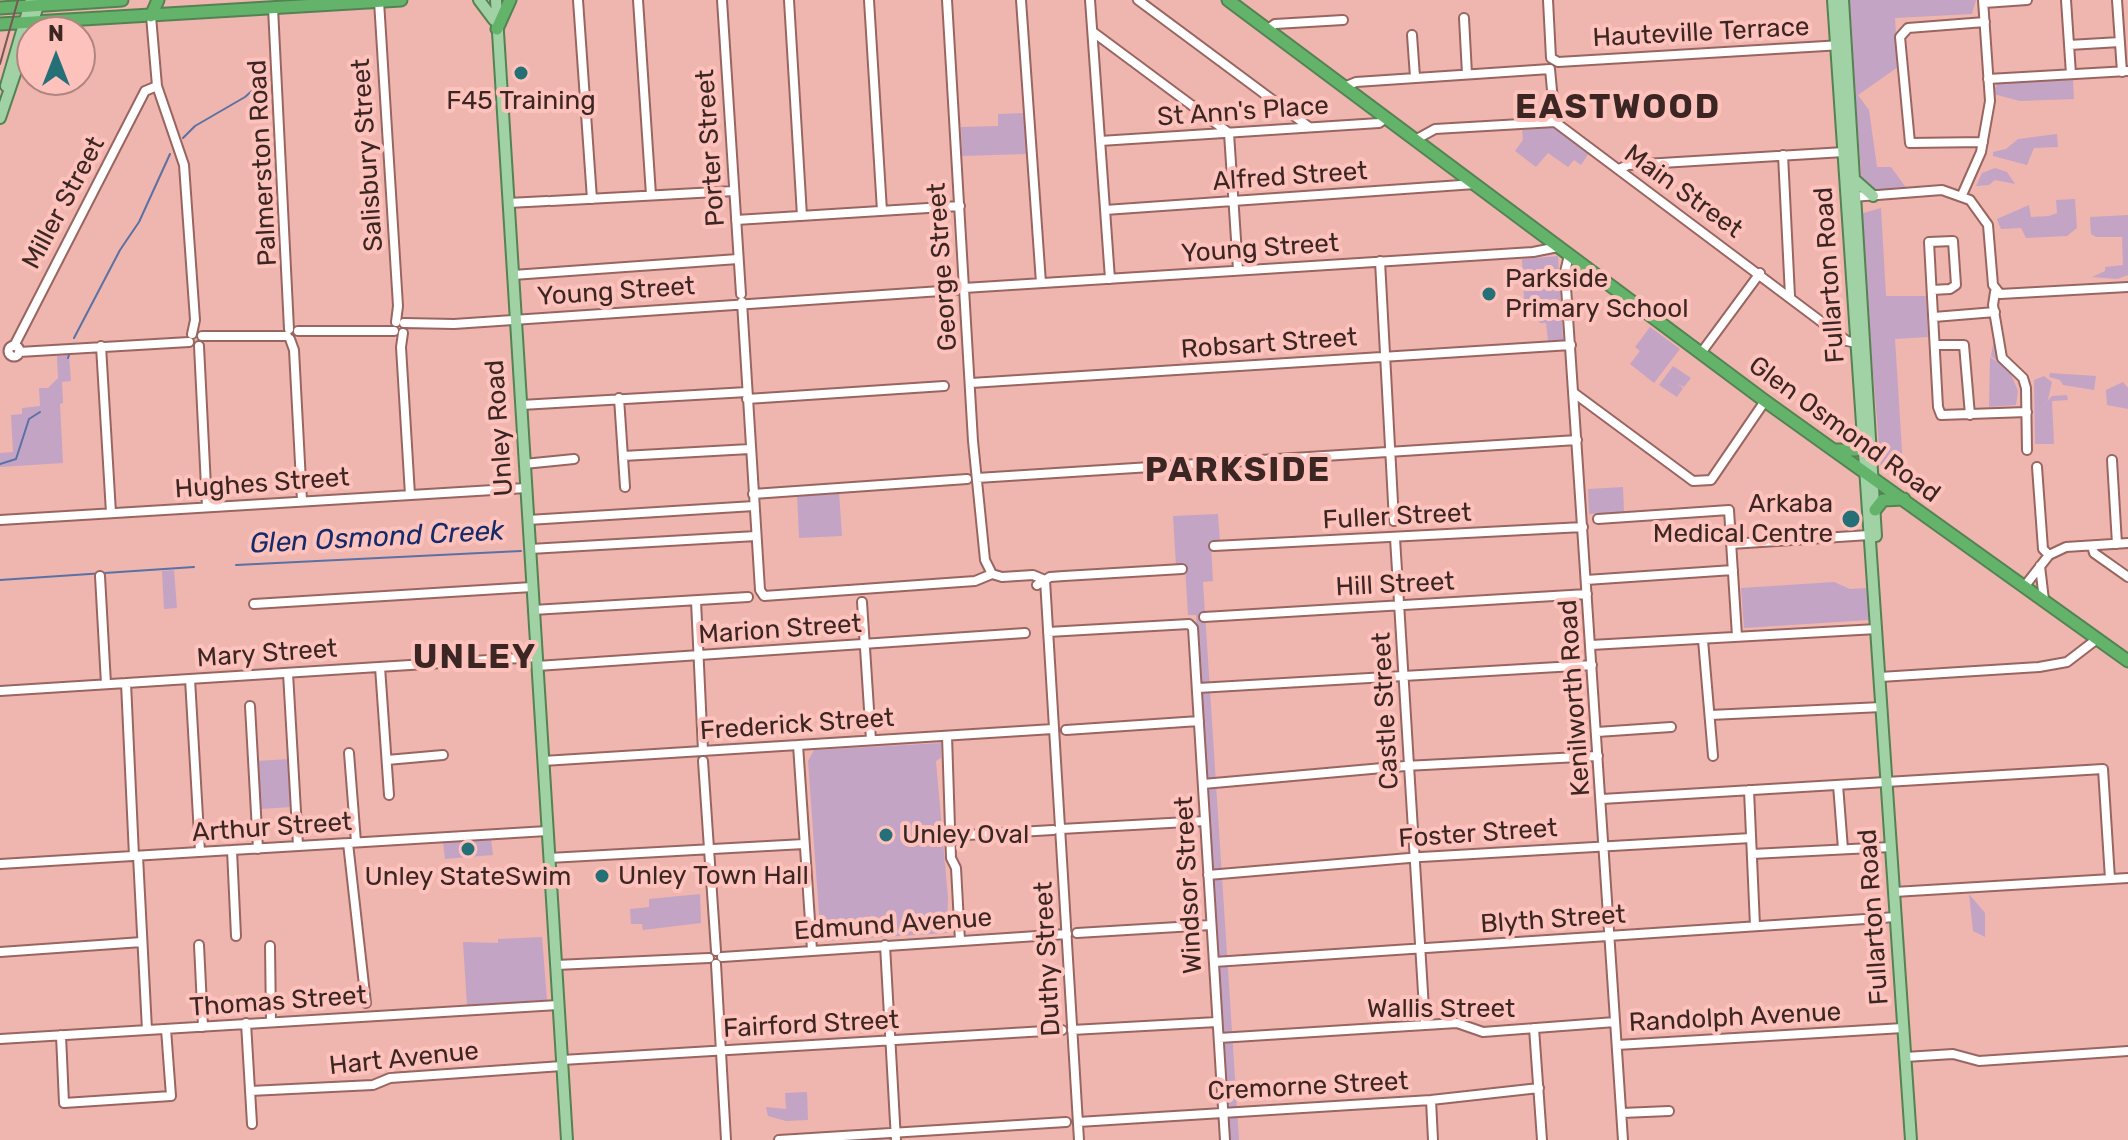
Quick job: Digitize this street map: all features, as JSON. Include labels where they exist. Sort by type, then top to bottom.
[{"type":"highway","points":[[0,8],[35,3],[122,0]]},
{"type":"highway","points":[[151,16],[158,0]]},
{"type":"highway","points":[[96,19],[151,16],[230,6],[273,8],[401,0]]},
{"type":"highway","points":[[497,29],[510,0]]},
{"type":"highway","name":"Glen Osmond Road","points":[[1231,1],[1765,401],[2128,661]]},
{"type":"highway","points":[[80,3],[75,10],[87,16]]},
{"type":"highway","points":[[1835,450],[1856,450],[1863,442]]},
{"type":"highway","points":[[1875,510],[1883,500],[1904,499]]},
{"type":"main road","points":[[479,0],[491,13],[497,29]]},
{"type":"main road","name":"Unley Road","points":[[496,0],[567,1140]]},
{"type":"main road","name":"Fullarton Road","points":[[1833,0],[1841,45],[1854,179],[1851,197],[1857,217],[1869,535],[1911,1140]]},
{"type":"main road","name":"Fullarton Road","points":[[1843,0],[1844,152],[1851,197],[1862,344],[1863,442],[1875,510],[1875,594]]},
{"type":"main road","points":[[0,107],[16,60]]},
{"type":"main road","points":[[0,118],[16,65]]},
{"type":"main road","points":[[1854,179],[1877,196]]},
{"type":"street","points":[[578,0],[592,199]]},
{"type":"street","points":[[638,0],[651,195]]},
{"type":"street","name":"Porter Street","points":[[722,0],[762,594],[865,590],[987,576]]},
{"type":"street","points":[[789,0],[802,216]]},
{"type":"street","points":[[869,0],[882,211]]},
{"type":"street","name":"George Street","points":[[947,0],[960,206],[960,289],[987,576]]},
{"type":"street","points":[[1021,0],[1041,283]]},
{"type":"street","points":[[1090,0],[1110,279]]},
{"type":"street","points":[[1138,0],[1309,127]]},
{"type":"street","points":[[1415,140],[1435,129],[1555,122],[1548,0]]},
{"type":"street","points":[[1962,195],[1976,168],[1990,101],[1984,2],[2027,0]]},
{"type":"street","points":[[2066,0],[2071,74]]},
{"type":"street","points":[[1988,79],[2125,71],[2117,0]]},
{"type":"street","name":"Salisbury Street","points":[[379,1],[410,495]]},
{"type":"street","name":"Palmerston Road","points":[[273,8],[302,501]]},
{"type":"street","points":[[151,16],[157,86],[184,165],[207,507]]},
{"type":"street","points":[[1464,18],[1467,74]]},
{"type":"street","points":[[1268,29],[1275,24],[1343,20]]},
{"type":"street","points":[[1983,142],[1910,143],[1900,37],[1908,28],[1985,22]]},
{"type":"street","points":[[1093,32],[1229,133],[1238,270]]},
{"type":"street","points":[[1412,35],[1415,77]]},
{"type":"street","points":[[2069,45],[2120,42]]},
{"type":"street","name":"Hauteville Terrace","points":[[1344,87],[1356,82],[1554,65],[1841,45]]},
{"type":"street","name":"Miller Street","points":[[10,350],[145,91],[157,86]]},
{"type":"street","name":"St Ann's Place","points":[[1100,141],[1379,123],[1386,118]]},
{"type":"street","name":"Main Street","points":[[1555,122],[1847,341],[1862,344]]},
{"type":"street","points":[[1619,169],[1628,165],[1844,152]]},
{"type":"street","points":[[1783,155],[1790,296]]},
{"type":"street","name":"Alfred Street","points":[[1105,210],[1477,184]]},
{"type":"street","points":[[1851,197],[1942,190],[1962,195],[1975,204],[1988,225],[2002,358],[2023,378],[2027,450]]},
{"type":"street","points":[[508,203],[734,191]]},
{"type":"street","points":[[1857,217],[1861,208],[1877,196]]},
{"type":"street","points":[[736,220],[960,206]]},
{"type":"street","points":[[1533,252],[1538,244],[1537,231]]},
{"type":"street","points":[[1932,290],[1956,285],[1953,241],[1929,242],[1935,345],[1940,413],[1945,417],[2027,412]]},
{"type":"street","name":"Young Street","points":[[10,350],[515,320],[741,298],[960,289],[1533,252],[1558,247]]},
{"type":"street","name":"Kenilworth Road","points":[[1569,255],[1565,262],[1623,1140]]},
{"type":"street","points":[[513,275],[738,259]]},
{"type":"street","points":[[1380,261],[1394,521]]},
{"type":"street","points":[[1701,353],[1760,273]]},
{"type":"street","points":[[1995,292],[2003,295],[2128,287]]},
{"type":"street","points":[[1934,317],[1995,312]]},
{"type":"street","name":"Robsart Street","points":[[971,383],[1571,345]]},
{"type":"street","points":[[1935,345],[1964,345],[1970,415]]},
{"type":"street","points":[[101,346],[111,513]]},
{"type":"street","points":[[521,405],[619,398],[747,396],[944,386]]},
{"type":"street","points":[[1574,393],[1693,481],[1711,480],[1765,401]]},
{"type":"street","points":[[619,398],[625,487]]},
{"type":"street","points":[[977,478],[1577,440]]},
{"type":"street","points":[[623,456],[750,449]]},
{"type":"street","points":[[524,464],[574,459]]},
{"type":"street","points":[[2112,460],[2117,544]]},
{"type":"street","points":[[2024,587],[2046,552],[2037,467]]},
{"type":"street","points":[[753,494],[967,479]]},
{"type":"street","name":"Hughes Street","points":[[0,520],[526,488]]},
{"type":"street","points":[[528,520],[754,506]]},
{"type":"street","points":[[1598,519],[1729,510],[1737,636]]},
{"type":"street","name":"Fuller Street","points":[[1214,546],[1583,527]]},
{"type":"street","points":[[1731,544],[1869,535]]},
{"type":"street","points":[[530,549],[756,536]]},
{"type":"street","name":"Castle Street","points":[[1395,538],[1425,1025]]},
{"type":"street","points":[[2046,552],[2066,547],[2128,543]]},
{"type":"street","points":[[2092,546],[2094,553],[2128,577]]},
{"type":"street","points":[[2040,565],[2044,602]]},
{"type":"street","points":[[987,576],[991,581],[1027,579],[1041,583],[1064,576],[1182,569]]},
{"type":"street","points":[[1586,580],[1733,570]]},
{"type":"street","points":[[100,576],[106,684]]},
{"type":"street","name":"Duthy Street","points":[[1041,583],[1048,632],[1057,830],[1067,934],[1079,1140]]},
{"type":"street","points":[[254,604],[532,587]]},
{"type":"street","name":"Hill Street","points":[[1204,617],[1587,594]]},
{"type":"street","points":[[533,610],[748,597]]},
{"type":"street","points":[[696,601],[727,1140]]},
{"type":"street","points":[[862,602],[871,740]]},
{"type":"street","name":"Windsor Street","points":[[1048,632],[1189,624],[1193,628],[1225,1140]]},
{"type":"street","points":[[1591,645],[1877,629]]},
{"type":"street","name":"Marion Street","points":[[536,661],[697,655],[1025,633]]},
{"type":"street","points":[[1880,677],[2039,667],[2067,662],[2097,639]]},
{"type":"street","points":[[1703,640],[1713,756]]},
{"type":"street","name":"Mary Street","points":[[0,691],[380,667],[536,661]]},
{"type":"street","points":[[1198,688],[1592,665]]},
{"type":"street","points":[[380,667],[389,795]]},
{"type":"street","points":[[288,673],[298,846]]},
{"type":"street","points":[[190,679],[200,852]]},
{"type":"street","points":[[126,683],[147,1030]]},
{"type":"street","points":[[250,706],[258,849]]},
{"type":"street","points":[[1710,715],[1882,707]]},
{"type":"street","points":[[1066,730],[1199,721]]},
{"type":"street","points":[[1597,732],[1671,727]]},
{"type":"street","name":"Frederick Street","points":[[543,761],[703,756],[798,745],[1053,729]]},
{"type":"street","points":[[947,736],[950,836],[960,941]]},
{"type":"street","points":[[798,745],[812,950]]},
{"type":"street","points":[[349,753],[352,843],[366,1003]]},
{"type":"street","points":[[387,760],[443,755]]},
{"type":"street","points":[[1203,784],[1409,766],[1598,756]]},
{"type":"street","points":[[1602,799],[2103,769],[2110,879]]},
{"type":"street","points":[[1838,785],[1843,849]]},
{"type":"street","points":[[1749,790],[1755,926]]},
{"type":"street","points":[[950,836],[1205,821]]},
{"type":"street","name":"Arthur Street","points":[[0,864],[547,831]]},
{"type":"street","name":"Foster Street","points":[[1208,875],[1416,858],[1751,838]]},
{"type":"street","points":[[549,858],[804,844]]},
{"type":"street","points":[[1752,854],[1891,847]]},
{"type":"street","points":[[232,850],[236,936]]},
{"type":"street","points":[[1894,892],[2128,878]]},
{"type":"street","name":"Blyth Street","points":[[1214,962],[1896,917]]},
{"type":"street","points":[[1077,933],[1211,925]]},
{"type":"street","name":"Edmund Avenue","points":[[556,965],[716,958],[1067,934]]},
{"type":"street","points":[[0,952],[142,942]]},
{"type":"street","points":[[199,945],[203,1027]]},
{"type":"street","points":[[885,945],[896,1137]]},
{"type":"street","points":[[270,946],[271,1022]]},
{"type":"street","name":"Thomas Street","points":[[0,1039],[558,1005]]},
{"type":"street","points":[[1072,1030],[1217,1022]]},
{"type":"street","name":"Wallis Street","points":[[1219,1038],[1457,1023],[1483,1032],[1615,1022]]},
{"type":"street","points":[[246,1023],[252,1124]]},
{"type":"street","points":[[1534,1028],[1542,1140]]},
{"type":"street","name":"Randolph Avenue","points":[[1617,1045],[1903,1028]]},
{"type":"street","points":[[61,1035],[64,1103],[171,1096],[166,1029]]},
{"type":"street","name":"Fairford Street","points":[[562,1063],[1062,1030]]},
{"type":"street","points":[[1905,1057],[1953,1054],[1979,1061],[2128,1051]]},
{"type":"street","name":"Hart Avenue","points":[[250,1091],[373,1085],[390,1078],[562,1063]]},
{"type":"street","name":"Cremorne Street","points":[[1078,1122],[1431,1100],[1539,1088]]},
{"type":"street","points":[[1431,1100],[1433,1140]]},
{"type":"street","points":[[1622,1113],[1669,1111]]},
{"type":"street","points":[[779,1140],[896,1137],[1066,1122]]},
{"type":"shaded area","points":[[1848,0],[1976,0],[1972,14],[1895,18],[1898,67],[1858,95],[1869,110],[1877,167],[1891,167],[1907,189],[1875,191],[1862,186]]},
{"type":"shaded area","points":[[2073,80],[2074,99],[2020,101],[1993,94],[1997,83]]},
{"type":"shaded area","points":[[1025,113],[1027,154],[962,156],[961,127],[998,126],[998,114]]},
{"type":"shaded area","points":[[1554,127],[1589,153],[1581,165],[1574,160],[1568,167],[1548,153],[1536,167],[1515,151],[1523,140],[1522,130]]},
{"type":"shaded area","points":[[2057,134],[2058,147],[2034,148],[2027,165],[1993,156],[1993,152],[2006,149],[2018,139]]},
{"type":"shaded area","points":[[1995,168],[2007,172],[2015,184],[1995,180],[1989,185],[1976,186],[1982,173]]},
{"type":"shaded area","points":[[2075,199],[2077,228],[2067,236],[2026,238],[2021,228],[2001,229],[1997,219],[2029,205],[2031,217],[2049,216],[2057,213],[2056,200]]},
{"type":"shaded area","points":[[1881,208],[1886,296],[1926,296],[1928,337],[1895,339],[1903,467],[1881,469],[1860,214]]},
{"type":"shaded area","points":[[2128,215],[2128,275],[2117,279],[2092,277],[2105,271],[2105,267],[2123,265],[2122,237],[2096,237],[2091,234],[2090,217]]},
{"type":"shaded area","points":[[1558,256],[1563,340],[1548,341],[1546,323],[1540,323],[1536,316],[1525,317],[1522,259]]},
{"type":"shaded area","points":[[1650,327],[1680,349],[1654,383],[1630,364],[1640,351],[1635,347]]},
{"type":"shaded area","points":[[1995,334],[1998,357],[2010,372],[2018,391],[2016,405],[1989,407],[1990,357],[2000,364],[1991,356]]},
{"type":"shaded area","points":[[69,355],[71,381],[62,382],[63,403],[60,404],[63,463],[0,467],[0,453],[13,452],[11,415],[22,414],[22,408],[40,406],[39,388],[48,388],[58,378],[57,356]]},
{"type":"shaded area","points":[[1673,366],[1691,378],[1684,387],[1678,384],[1683,388],[1677,397],[1659,385]]},
{"type":"shaded area","points":[[2050,373],[2096,376],[2094,390],[2063,385],[2060,380],[2049,377]]},
{"type":"shaded area","points":[[2044,376],[2052,382],[2048,400],[2041,408],[2052,396],[2067,395],[2068,400],[2052,401],[2054,444],[2035,444],[2034,380]]},
{"type":"shaded area","points":[[2123,382],[2128,388],[2128,409],[2107,405],[2106,390]]},
{"type":"shaded area","points":[[1623,487],[1624,512],[1589,514],[1588,489]]},
{"type":"shaded area","points":[[839,492],[842,536],[799,538],[797,494]]},
{"type":"shaded area","points":[[1218,514],[1220,542],[1211,544],[1213,581],[1203,582],[1239,1140],[1230,1140],[1196,615],[1188,615],[1185,566],[1176,566],[1173,516]]},
{"type":"shaded area","points":[[174,570],[177,608],[164,609],[162,571]]},
{"type":"shaded area","points":[[1834,582],[1850,589],[1867,588],[1869,620],[1744,628],[1741,588]]},
{"type":"shaded area","points":[[941,743],[941,758],[936,761],[948,898],[947,933],[821,941],[808,761],[814,750]]},
{"type":"shaded area","points":[[289,759],[292,807],[260,809],[257,761]]},
{"type":"shaded area","name":"Unley StateSwim","points":[[491,839],[493,855],[445,859],[443,842]]},
{"type":"shaded area","points":[[700,894],[701,923],[643,930],[642,924],[631,924],[630,909],[649,907],[649,899]]},
{"type":"shaded area","points":[[1969,894],[1985,913],[1985,937],[1973,931]]},
{"type":"shaded area","points":[[542,937],[547,1000],[467,1006],[463,942],[498,943],[498,939]]},
{"type":"shaded area","points":[[807,1092],[808,1120],[786,1121],[768,1116],[766,1107],[786,1109],[785,1093]]},
{"type":"waterway","points":[[183,138],[195,126],[245,97],[262,82]]},
{"type":"waterway","points":[[74,338],[120,250],[139,222],[170,154]]},
{"type":"waterway","points":[[0,464],[16,459],[29,419],[40,412]]},
{"type":"waterway","name":"Glen Osmond Creek","points":[[236,565],[521,551]]},
{"type":"waterway","name":"Glen Osmond Creek","points":[[0,580],[194,567]]},
{"type":"tram line","points":[[0,64],[18,0]]},
{"type":"place","name":"F45 Training","points":[[521,73]]},
{"type":"place","name":"Parkside Primary School","points":[[1489,294]]},
{"type":"place","name":"Arkaba Medical Centre","points":[[1851,519]]},
{"type":"place","name":"Unley Oval","points":[[886,835]]},
{"type":"place","name":"Unley StateSwim","points":[[468,849]]},
{"type":"place","name":"Unley Town Hall","points":[[602,876]]},
{"type":"district","name":"EASTWOOD","points":[[1618,108]]},
{"type":"district","name":"PARKSIDE","points":[[1238,471]]},
{"type":"district","name":"UNLEY","points":[[475,658]]}]
